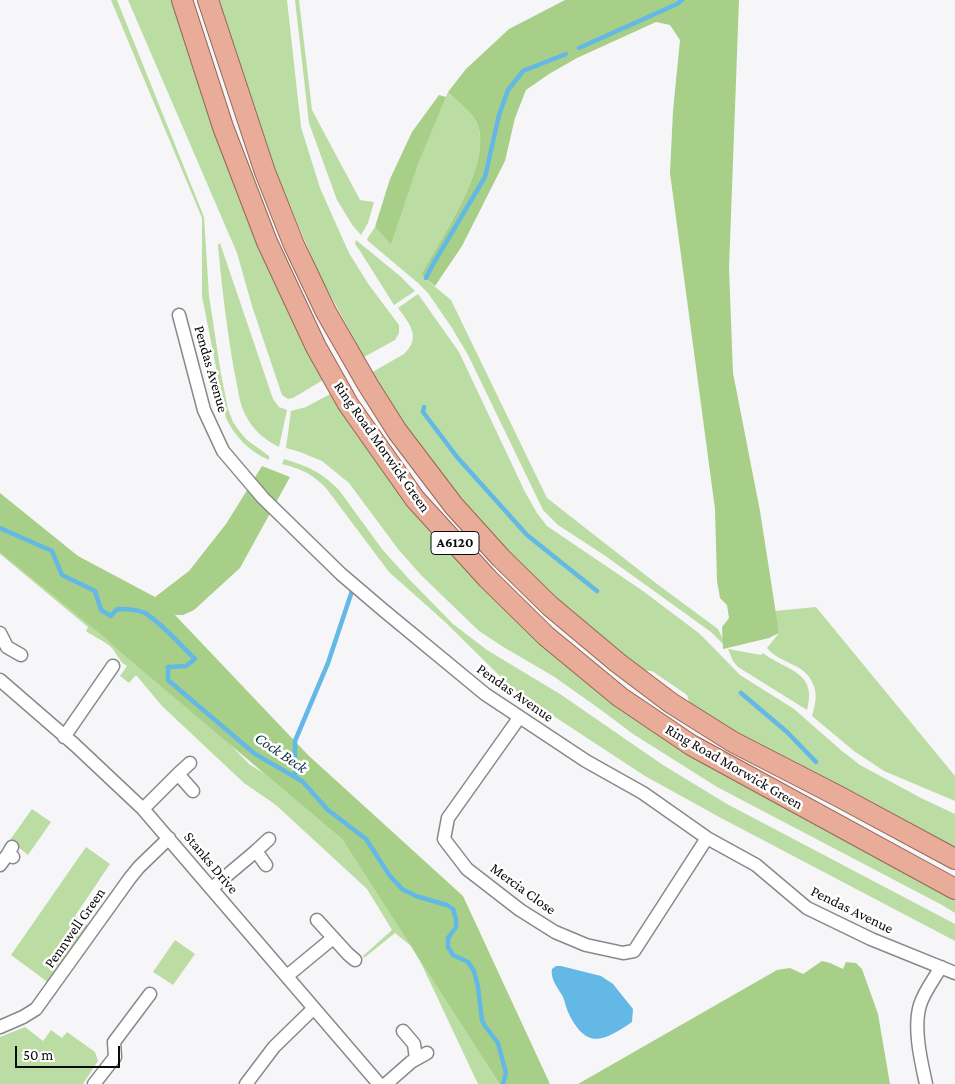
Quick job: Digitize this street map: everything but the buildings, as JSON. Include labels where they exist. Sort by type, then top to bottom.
[{"type":"highway","name":"Ring Road Morwick Green","points":[[182,0],[223,127],[267,242],[312,338],[348,404],[415,499],[488,579],[546,636],[620,697],[690,745],[955,889]]},
{"type":"highway","name":"Ring Road Morwick Green","points":[[208,0],[265,172],[294,245],[326,312],[397,431],[454,506],[501,558],[550,606],[618,663],[671,703],[733,742],[838,796],[955,860]]},
{"type":"street","name":"Pendas Avenue","points":[[179,316],[204,410],[223,451],[262,498],[341,574],[382,610],[485,694],[586,761],[643,793],[706,838],[756,865],[806,908],[871,940],[955,973]]},
{"type":"street","points":[[0,633],[8,647],[21,655]]},
{"type":"street","points":[[64,737],[112,666]]},
{"type":"street","name":"Stanks Drive","points":[[0,680],[143,809],[379,1084]]},
{"type":"street","name":"Mercia Close","points":[[520,718],[448,818],[444,838],[467,869],[520,910],[555,932],[586,945],[623,953],[634,951],[706,838]]},
{"type":"street","points":[[143,809],[190,763]]},
{"type":"street","points":[[178,774],[193,791]]},
{"type":"street","name":"Pennwell Green","points":[[0,1027],[36,1009],[130,878],[169,838]]},
{"type":"street","points":[[212,888],[269,839]]},
{"type":"street","points":[[256,851],[266,866]]},
{"type":"street","points":[[0,864],[11,852]]},
{"type":"street","points":[[317,920],[355,960]]},
{"type":"street","points":[[287,976],[333,938]]},
{"type":"street","points":[[926,1084],[918,1030],[920,1006],[941,967]]},
{"type":"street","points":[[94,1084],[115,1057],[114,1042],[150,994]]},
{"type":"street","points":[[246,1084],[274,1047],[314,1008]]},
{"type":"street","points":[[386,1084],[422,1056],[404,1031]]},
{"type":"green space","points":[[111,0],[117,0],[204,217],[209,296],[228,409],[233,422],[240,432],[247,440],[269,456],[269,460],[256,453],[244,443],[226,418],[202,296],[202,218]]},
{"type":"green space","points":[[128,0],[172,0],[224,152],[266,264],[323,380],[293,398],[288,399],[282,395],[252,306],[237,253]]},
{"type":"green space","points":[[218,0],[287,0],[301,127],[320,188],[349,253],[369,285],[399,325],[399,333],[395,340],[364,357],[320,276],[279,180]]},
{"type":"green space","points":[[295,0],[299,0],[312,110],[360,200],[374,202],[368,223],[361,235],[353,226],[337,200],[309,123]]},
{"type":"green space","points":[[565,0],[739,0],[729,268],[733,373],[760,511],[779,633],[769,638],[723,649],[722,627],[729,618],[727,605],[720,598],[717,581],[715,509],[670,173],[673,111],[680,40],[670,25],[656,22],[577,58],[526,90],[515,118],[505,161],[462,246],[435,286],[421,275],[452,222],[472,179],[478,159],[480,140],[477,123],[468,111],[448,92],[466,69],[509,29]]},
{"type":"green space","points":[[448,92],[468,111],[477,123],[480,140],[478,159],[472,179],[452,222],[421,275],[451,300],[547,498],[718,629],[728,649],[711,632],[604,555],[558,525],[543,510],[468,355],[452,328],[428,293],[368,241],[367,239],[375,227],[391,245],[418,163]]},
{"type":"green space","points":[[439,95],[446,97],[418,164],[391,245],[375,227],[390,179],[412,132]]},
{"type":"green space","points":[[356,240],[400,276],[415,291],[394,305],[355,244]]},
{"type":"green space","points":[[220,243],[273,399],[279,407],[287,410],[279,447],[264,438],[252,426],[240,401],[225,310],[218,245]]},
{"type":"green space","points":[[418,294],[459,352],[525,492],[547,526],[643,591],[700,634],[740,675],[794,709],[860,765],[955,814],[955,851],[775,756],[691,707],[687,695],[652,671],[639,670],[570,613],[510,557],[431,464],[369,374],[404,354],[409,348],[413,336],[412,330],[398,308]]},
{"type":"green space","points":[[334,392],[430,530],[497,603],[579,677],[660,735],[770,800],[955,898],[955,913],[717,787],[633,734],[553,676],[479,631],[422,576],[398,549],[349,483],[322,461],[286,448],[291,411],[306,407]]},
{"type":"green space","points":[[284,459],[314,470],[339,490],[382,549],[408,578],[453,624],[487,650],[560,694],[663,765],[727,804],[955,924],[955,941],[645,776],[520,694],[444,621],[389,572],[326,488],[306,472],[282,464]]},
{"type":"green space","points":[[262,466],[290,477],[240,568],[194,610],[183,615],[175,615],[308,755],[463,896],[550,1084],[500,1084],[343,840],[103,636],[0,552],[0,493],[78,556],[155,597],[189,571],[226,524]]},
{"type":"green space","points":[[0,539],[221,735],[249,764],[265,774],[343,840],[546,1084],[478,1084],[422,965],[411,946],[395,933],[364,958],[363,956],[392,930],[367,889],[276,805],[244,783],[162,706],[136,675],[129,683],[120,676],[127,666],[113,649],[86,631],[88,627],[0,554]]},
{"type":"green space","points":[[816,607],[955,776],[955,801],[884,771],[854,751],[812,716],[816,696],[815,688],[809,677],[767,648],[779,633],[775,611]]},
{"type":"green space","points":[[728,649],[761,655],[763,653],[798,674],[808,687],[807,710],[738,667]]},
{"type":"green space","points":[[32,809],[51,822],[28,855],[10,840]]},
{"type":"green space","points":[[86,847],[110,864],[75,916],[93,929],[53,986],[11,955]]},
{"type":"green space","points":[[175,940],[195,954],[173,985],[153,972]]},
{"type":"green space","points":[[822,961],[843,969],[846,962],[856,963],[862,969],[878,1014],[890,1084],[578,1084],[777,970],[790,968],[803,974]]},
{"type":"green space","points":[[25,1027],[43,1041],[51,1030],[62,1038],[67,1032],[95,1052],[98,1061],[83,1084],[0,1084],[0,1037]]},
{"type":"water","points":[[556,966],[601,976],[613,984],[633,1009],[632,1022],[604,1038],[596,1039],[582,1032],[568,1012],[563,997],[553,980],[552,969]]},
{"type":"waterway","points":[[579,48],[677,4],[682,0]]},
{"type":"waterway","points":[[426,278],[485,177],[499,115],[508,90],[523,71],[566,54]]},
{"type":"waterway","points":[[424,407],[423,412],[457,457],[527,535],[597,591]]},
{"type":"waterway","name":"Cock Beck","points":[[0,528],[52,551],[62,575],[95,591],[101,610],[111,616],[117,609],[135,610],[145,613],[159,623],[195,659],[186,666],[168,667],[168,680],[255,754],[302,781],[328,810],[366,839],[390,876],[402,889],[416,896],[447,905],[453,909],[456,927],[448,938],[448,947],[453,955],[468,962],[474,971],[482,1020],[498,1043],[506,1073],[503,1084]]},
{"type":"waterway","points":[[295,777],[295,741],[328,663],[352,591]]},
{"type":"waterway","points":[[741,693],[787,732],[816,762]]}]
